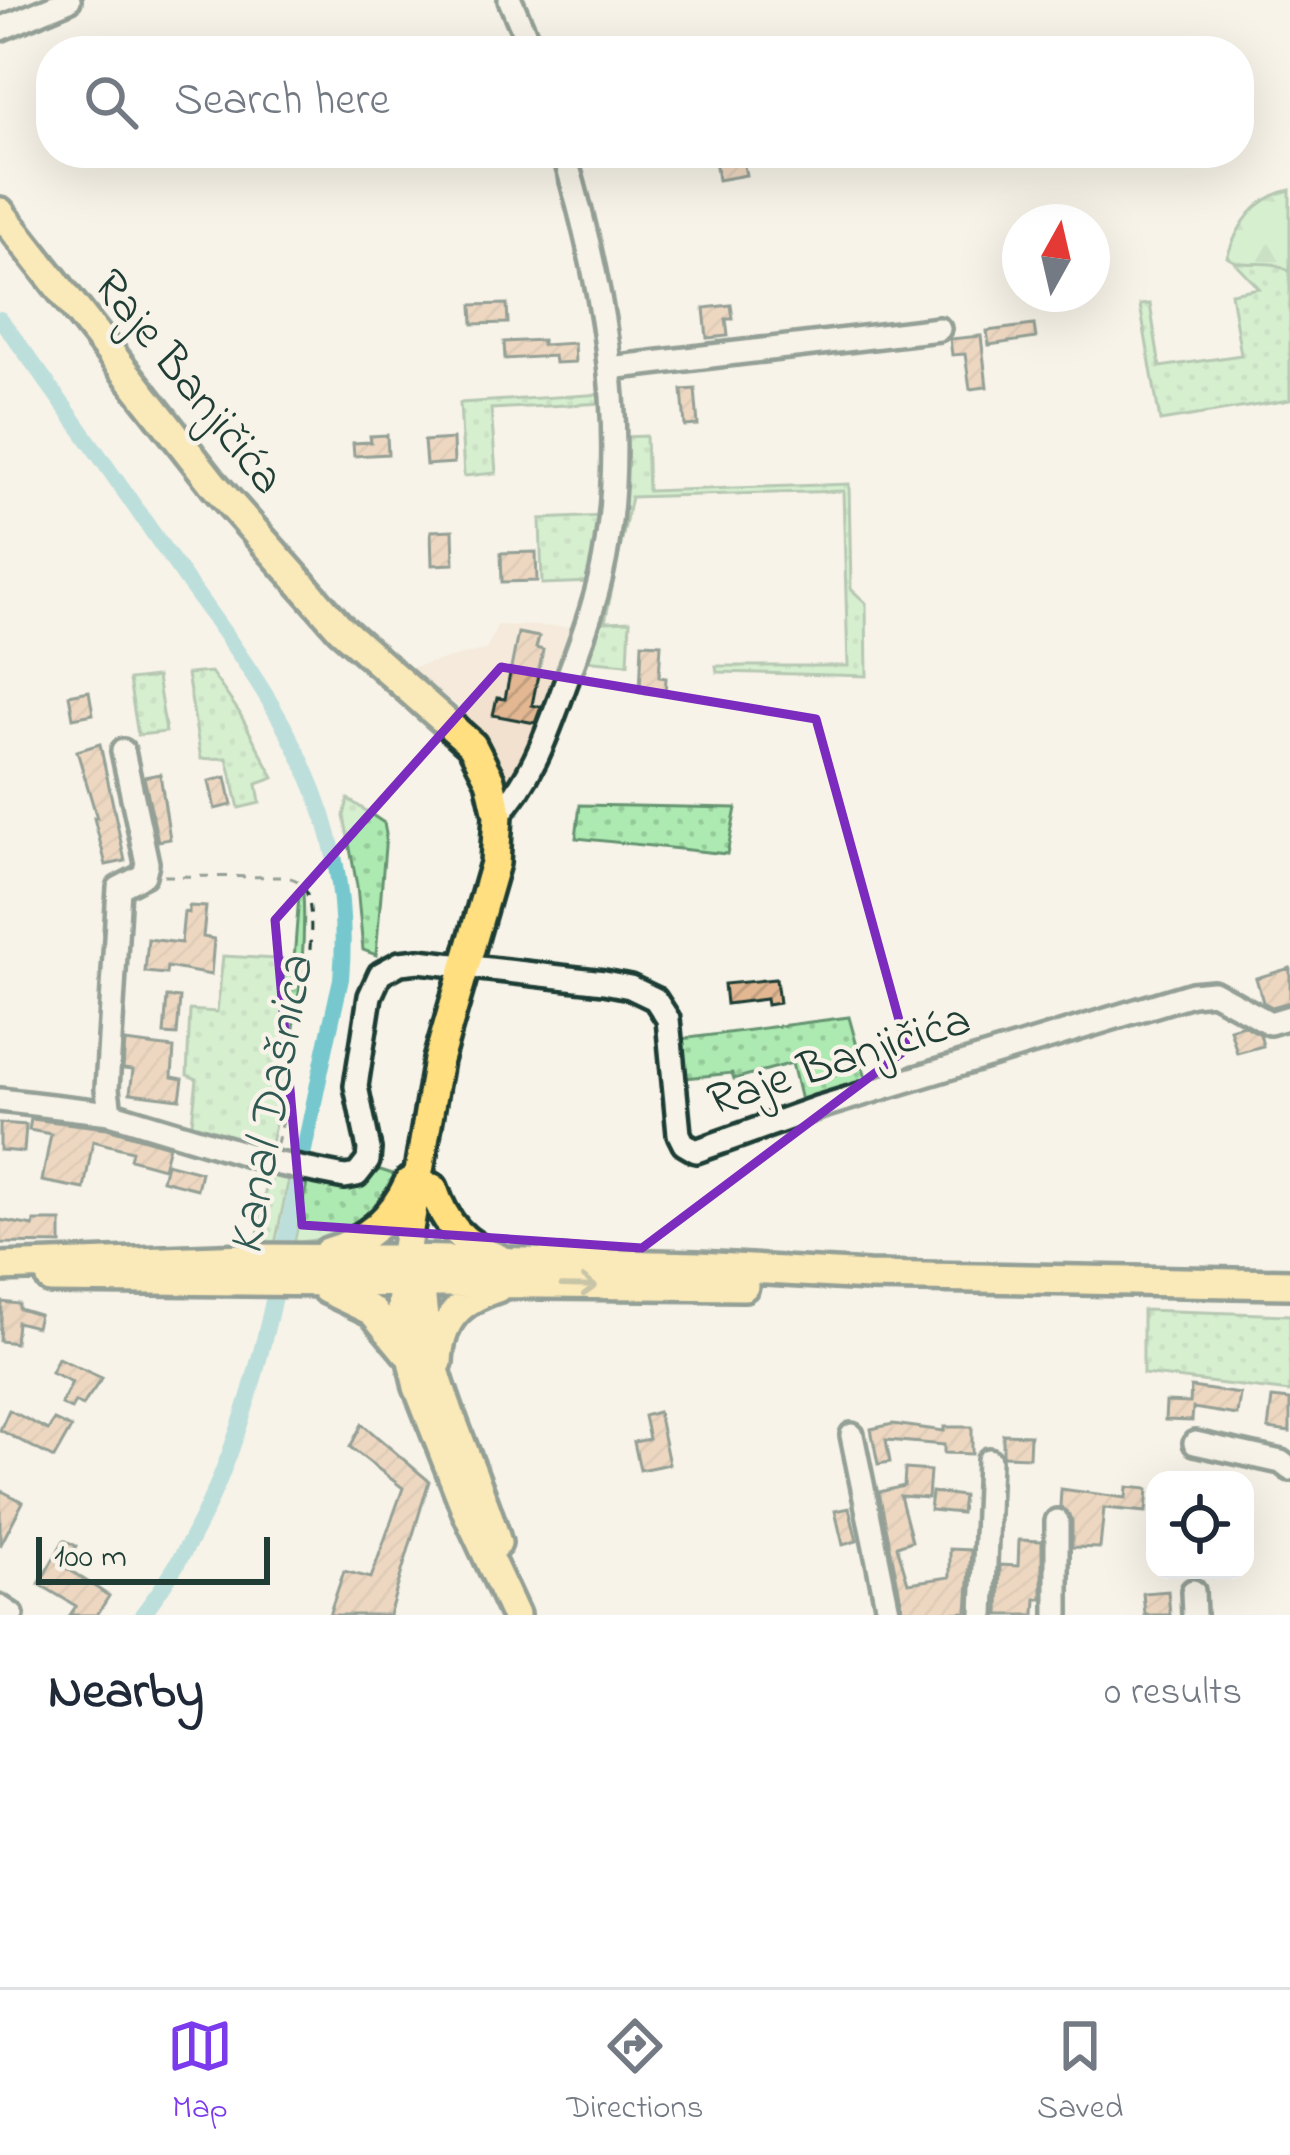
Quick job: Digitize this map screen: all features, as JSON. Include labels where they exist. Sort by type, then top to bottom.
[{"type":"main road","name":"Raje Banjičića","points":[[0,212],[245,521],[341,629],[472,745],[490,780],[497,814],[495,863],[467,964]]},
{"type":"main road","points":[[467,964],[450,1010],[421,1156],[412,1271],[437,1378],[489,1515],[516,1615]]},
{"type":"main road","points":[[467,964],[460,1044],[433,1188],[401,1311],[409,1357],[467,1512],[516,1615]]},
{"type":"main road","points":[[298,1270],[370,1234],[391,1214],[421,1156]]},
{"type":"main road","points":[[433,1188],[440,1211],[458,1236],[506,1273]]},
{"type":"main road","points":[[0,1269],[91,1281],[298,1270],[1290,1284]]},
{"type":"main road","points":[[298,1270],[372,1311],[409,1357]]},
{"type":"main road","points":[[437,1378],[439,1340],[452,1311],[506,1273]]},
{"type":"street","points":[[0,29],[69,0]]},
{"type":"street","points":[[510,0],[526,36]]},
{"type":"street","points":[[497,814],[518,794],[539,751],[598,587],[612,498],[610,368],[592,251],[568,168]]},
{"type":"street","points":[[610,368],[939,329]]},
{"type":"street","points":[[110,1113],[107,1089],[118,889],[144,875],[147,863],[123,751]]},
{"type":"street","name":"Raje Banjičića","points":[[276,1163],[345,1177],[357,1174],[368,1161],[356,1086],[370,996],[380,974],[400,963],[467,964],[604,982],[655,999],[668,1019],[679,1134],[684,1144],[696,1150],[842,1100],[1192,994],[1213,992],[1270,1023],[1290,1017]]},
{"type":"street","points":[[0,1100],[110,1113],[276,1163]]},
{"type":"street","points":[[852,1435],[889,1615]]},
{"type":"street","points":[[1195,1444],[1281,1462],[1290,1469]]},
{"type":"street","points":[[983,1615],[988,1460]]},
{"type":"street","points":[[1057,1521],[1057,1615]]},
{"type":"street","points":[[1192,1591],[1194,1615]]},
{"type":"street","points":[[0,1607],[13,1615]]},
{"type":"path","points":[[144,875],[287,877],[306,889],[310,951],[276,1163]]},
{"type":"highlighted area","points":[[501,667],[816,719],[907,1049],[642,1248],[302,1225],[275,920]]},
{"type":"shaded area","points":[[497,625],[574,627],[540,732],[518,777],[503,775],[459,707],[409,668],[487,649]]},
{"type":"green space","points":[[1290,190],[1290,272],[1274,264],[1242,263],[1227,257],[1249,214],[1267,199]]},
{"type":"green space","points":[[1235,263],[1281,264],[1290,272],[1290,400],[1160,421],[1140,305],[1150,304],[1160,367],[1241,355],[1231,293],[1259,288]]},
{"type":"green space","points":[[603,394],[604,403],[491,409],[496,473],[464,476],[460,403]]},
{"type":"green space","points":[[646,436],[648,491],[849,484],[851,589],[866,603],[867,676],[717,672],[716,666],[848,666],[843,491],[631,497],[605,622],[630,621],[628,664],[582,660],[623,437]]},
{"type":"green space","points":[[603,516],[593,582],[542,584],[540,519]]},
{"type":"green space","points":[[211,672],[239,712],[274,778],[257,784],[260,803],[239,808],[227,758],[201,759],[187,674]]},
{"type":"green space","points":[[157,677],[166,732],[138,735],[129,680]]},
{"type":"green space","points":[[348,799],[384,823],[386,834],[376,955],[363,950],[344,816]]},
{"type":"green space","points":[[580,805],[736,808],[727,854],[576,838]]},
{"type":"green space","points":[[303,892],[299,991],[269,1153],[191,1131],[197,1079],[187,1075],[190,1010],[217,1012],[223,956],[294,960]]},
{"type":"green space","points":[[849,1017],[868,1086],[802,1105],[792,1063],[734,1079],[732,1073],[685,1078],[681,1039]]},
{"type":"green space","points":[[371,1167],[396,1175],[367,1215],[342,1232],[294,1243],[309,1174]]},
{"type":"green space","points":[[269,1169],[290,1174],[275,1244],[256,1246]]},
{"type":"green space","points":[[1143,1310],[1290,1315],[1290,1392],[1143,1374]]},
{"type":"building","points":[[716,168],[744,168],[746,175],[718,180]]},
{"type":"building","points":[[507,304],[508,323],[473,324],[472,305]]},
{"type":"building","points":[[731,305],[733,319],[726,319],[728,336],[707,338],[704,308]]},
{"type":"building","points":[[1034,325],[1036,338],[989,345],[987,331]]},
{"type":"building","points":[[981,336],[987,387],[970,389],[965,354],[952,355],[950,339]]},
{"type":"building","points":[[542,340],[542,345],[574,343],[575,362],[555,363],[554,356],[505,359],[504,342]]},
{"type":"building","points":[[695,389],[698,425],[685,426],[682,390]]},
{"type":"building","points":[[387,435],[388,454],[354,456],[353,443]]},
{"type":"building","points":[[453,439],[454,463],[426,465],[424,441]]},
{"type":"building","points":[[453,530],[454,564],[432,565],[431,531]]},
{"type":"building","points":[[536,552],[537,581],[502,582],[501,553]]},
{"type":"building","points":[[518,633],[539,637],[536,648],[543,650],[532,705],[541,707],[535,723],[493,715],[497,698],[505,699]]},
{"type":"building","points":[[642,643],[661,644],[659,677],[666,678],[665,694],[640,692]]},
{"type":"building","points":[[89,691],[93,714],[73,718],[69,695]]},
{"type":"building","points":[[100,744],[125,861],[106,865],[77,751]]},
{"type":"building","points":[[160,774],[170,839],[158,841],[144,777]]},
{"type":"building","points":[[226,777],[232,805],[215,809],[209,781]]},
{"type":"building","points":[[189,906],[206,907],[203,937],[214,939],[211,975],[167,967],[166,974],[145,972],[148,939],[181,943],[184,912],[189,913]]},
{"type":"building","points":[[1290,968],[1290,1002],[1272,1007],[1263,1002],[1256,978]]},
{"type":"building","points":[[776,979],[779,1003],[767,1005],[766,999],[726,1004],[724,984]]},
{"type":"building","points":[[167,997],[180,998],[177,1035],[164,1034]]},
{"type":"building","points":[[1243,1025],[1260,1034],[1263,1046],[1237,1053],[1230,1029]]},
{"type":"building","points":[[125,1042],[174,1048],[172,1077],[183,1079],[180,1099],[130,1093],[133,1070],[123,1069]]},
{"type":"building","points":[[31,1119],[107,1128],[169,1146],[163,1168],[130,1159],[132,1151],[93,1141],[84,1189],[42,1181],[51,1134],[29,1130]]},
{"type":"building","points":[[0,1123],[26,1125],[24,1152],[0,1150]]},
{"type":"building","points":[[166,1163],[201,1172],[197,1189],[162,1180]]},
{"type":"building","points":[[0,1220],[33,1226],[34,1221],[61,1221],[61,1244],[0,1243]]},
{"type":"building","points":[[2,1302],[19,1304],[19,1309],[39,1315],[36,1327],[17,1322],[15,1343],[0,1341]]},
{"type":"building","points":[[58,1358],[102,1378],[82,1406],[75,1402],[71,1409],[61,1404],[72,1382],[51,1372]]},
{"type":"building","points":[[1191,1387],[1240,1394],[1237,1415],[1193,1408],[1192,1421],[1165,1420],[1166,1402],[1190,1403]]},
{"type":"building","points":[[1272,1398],[1290,1400],[1290,1432],[1268,1429]]},
{"type":"building","points":[[9,1410],[48,1430],[54,1420],[71,1428],[54,1458],[0,1430]]},
{"type":"building","points":[[658,1412],[669,1464],[640,1470],[634,1442],[649,1439],[644,1416]]},
{"type":"building","points":[[362,1424],[429,1481],[389,1615],[329,1615],[344,1571],[371,1578],[403,1488],[350,1447]]},
{"type":"building","points":[[893,1424],[944,1431],[944,1427],[972,1427],[972,1454],[944,1453],[944,1445],[886,1440],[890,1462],[878,1464],[871,1429]]},
{"type":"building","points":[[1003,1434],[1030,1435],[1029,1457],[1003,1456]]},
{"type":"building","points":[[905,1469],[930,1471],[928,1498],[900,1496],[912,1541],[897,1546],[908,1583],[950,1577],[950,1549],[971,1550],[967,1612],[904,1615],[879,1492],[904,1486]]},
{"type":"building","points":[[1127,1487],[1146,1489],[1146,1512],[1104,1508],[1100,1548],[1072,1547],[1072,1520],[1060,1507],[1061,1489],[1126,1498]]},
{"type":"building","points":[[0,1490],[23,1502],[0,1546]]},
{"type":"building","points":[[932,1492],[963,1496],[961,1513],[930,1510]]},
{"type":"building","points":[[849,1508],[857,1541],[843,1545],[835,1511]]},
{"type":"building","points":[[64,1540],[76,1546],[65,1567],[109,1596],[97,1615],[70,1615],[76,1606],[39,1584]]},
{"type":"building","points":[[1019,1540],[1042,1541],[1042,1599],[1036,1599],[1035,1615],[999,1615],[1000,1565],[1018,1566]]},
{"type":"building","points":[[1168,1591],[1170,1615],[1145,1615],[1143,1593]]},
{"type":"waterway","name":"Kanal Dašnica","points":[[0,319],[232,644],[294,744],[317,797],[333,853],[342,913],[341,979],[256,1372],[200,1523],[142,1615]]}]
